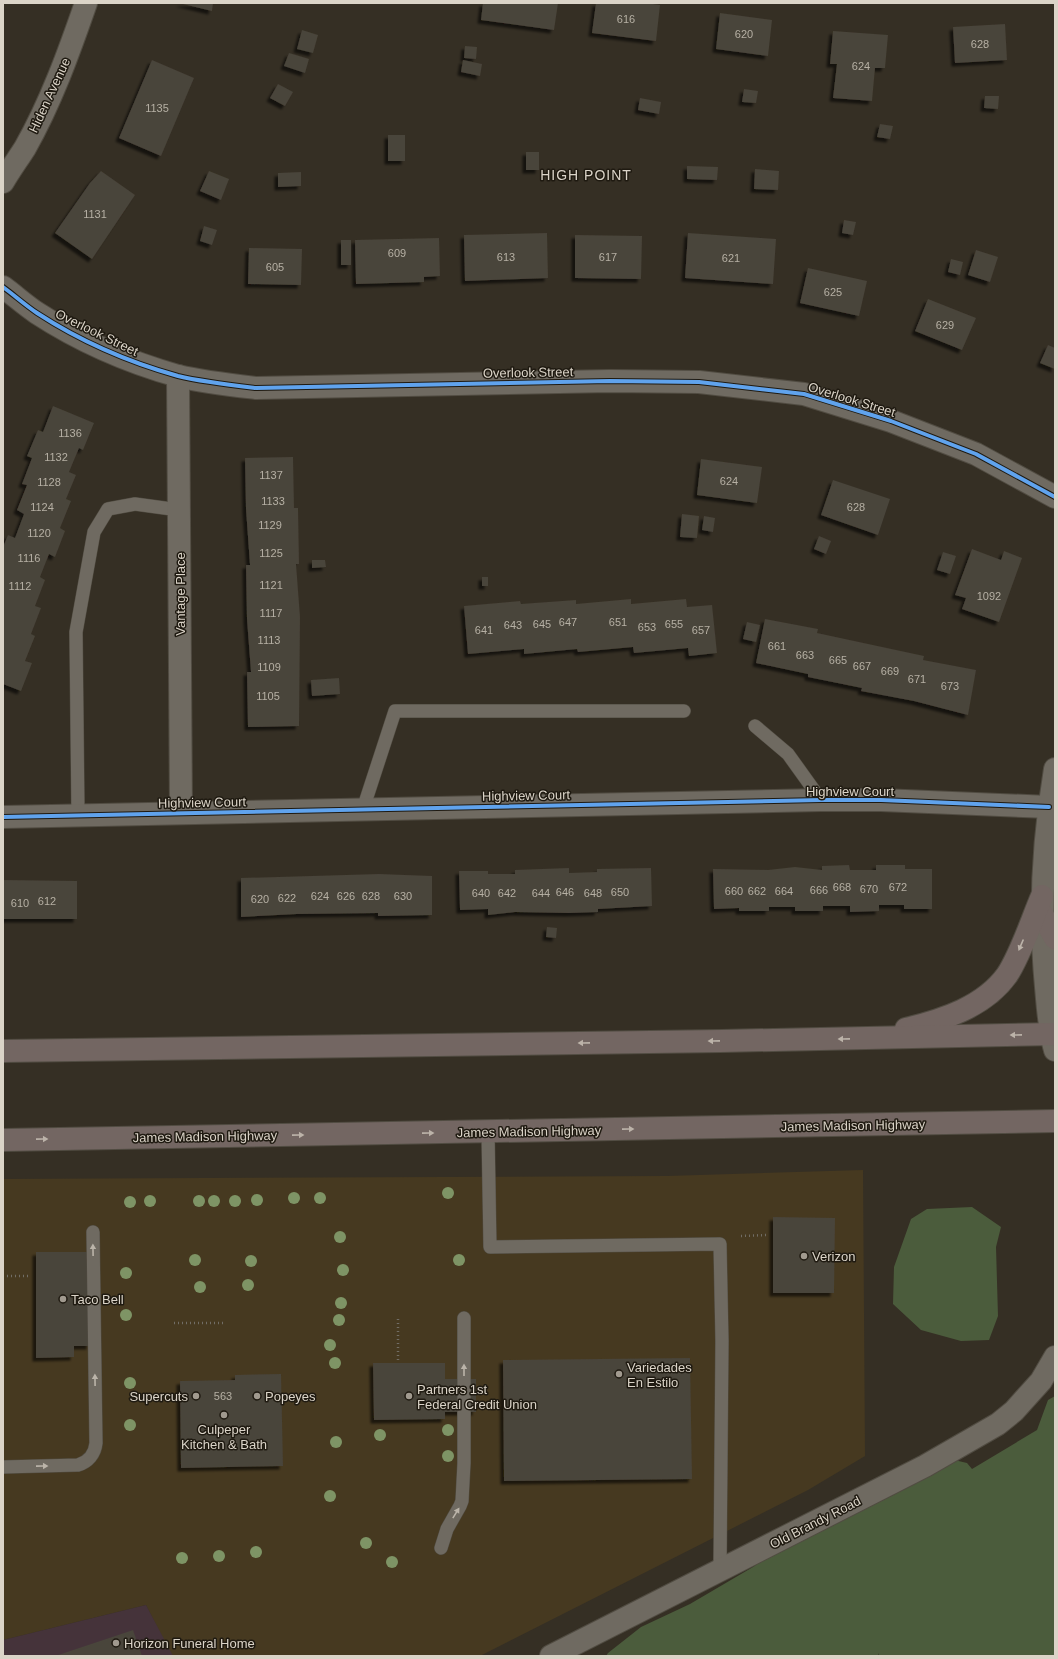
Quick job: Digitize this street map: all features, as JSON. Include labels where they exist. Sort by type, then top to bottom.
[{"type":"main road","points":[[1042,905],[1055,938]]},
{"type":"main road","points":[[870,1038],[940,1020],[985,997],[1006,975],[1042,905]]},
{"type":"main road","points":[[3,1051],[870,1038],[1053,1040]]},
{"type":"main road","name":"James Madison Highway","points":[[3,1140],[1055,1121]]},
{"type":"street","name":"Hiden Avenue","points":[[3,182],[25,148],[49,99],[72,46],[86,3]]},
{"type":"street","name":"Overlook Street","points":[[3,287],[37,312],[75,335],[126,359],[178,376],[201,381],[256,388],[632,381],[699,382],[804,394],[891,421],[976,454],[1055,496]]},
{"type":"street","name":"Vantage Place","points":[[178,376],[181,813]]},
{"type":"street","points":[[1053,1040],[1044,971],[1042,905],[1049,807],[1055,769]]},
{"type":"street","name":"Highview Court","points":[[3,816],[821,800],[881,800],[1049,807]]},
{"type":"street","name":"Old Brandy Road","points":[[551,1656],[925,1466],[998,1424],[1014,1411],[1040,1381],[1055,1357]]},
{"type":"lane","points":[[78,815],[76,632],[94,532],[108,509],[136,504],[179,510]]},
{"type":"lane","points":[[363,809],[395,711],[684,711]]},
{"type":"lane","points":[[755,726],[788,754],[821,800]]},
{"type":"lane","points":[[488,1132],[490,1247],[720,1244],[722,1348],[720,1570]]},
{"type":"lane","points":[[3,1467],[78,1465],[84,1463],[94,1452],[96,1443],[93,1232]]},
{"type":"lane","points":[[441,1548],[447,1529],[462,1501],[464,1456],[464,1318]]},
{"type":"path","points":[[720,1244],[735,1236],[768,1235]]},
{"type":"path","points":[[3,1276],[28,1276]]},
{"type":"path","points":[[398,1319],[398,1360]]},
{"type":"path","points":[[174,1323],[223,1323]]},
{"type":"shaded area","points":[[863,1170],[865,1456],[808,1490],[480,1656],[172,1656],[146,1605],[3,1640],[3,1179],[667,1176]]},
{"type":"shaded area","points":[[146,1605],[173,1656],[3,1656],[3,1640]]},
{"type":"green space","points":[[972,1207],[1001,1227],[996,1247],[998,1316],[989,1340],[961,1341],[921,1330],[893,1304],[894,1267],[911,1219],[927,1209]]},
{"type":"green space","points":[[1055,1396],[1055,1656],[879,1656],[878,1653],[878,1656],[606,1656],[641,1627],[690,1604],[753,1567],[774,1552],[841,1521],[874,1496],[950,1459],[967,1463],[972,1469],[1037,1430],[1048,1400]]},
{"type":"building","points":[[179,3],[213,3],[212,11]]},
{"type":"building","points":[[483,3],[558,3],[554,30],[481,20]]},
{"type":"building","points":[[596,3],[646,3],[660,5],[656,41],[592,33]]},
{"type":"building","points":[[720,13],[772,20],[768,56],[716,49]]},
{"type":"building","points":[[1005,24],[1007,60],[955,63],[953,27]]},
{"type":"building","points":[[302,30],[318,35],[313,53],[297,49]]},
{"type":"building","points":[[833,31],[888,35],[885,68],[875,68],[872,101],[833,98],[837,64],[830,64]]},
{"type":"building","points":[[465,46],[477,47],[476,59],[464,58]]},
{"type":"building","points":[[289,53],[309,59],[305,73],[284,66]]},
{"type":"building","points":[[152,60],[194,78],[161,156],[119,138]]},
{"type":"building","points":[[463,60],[482,64],[480,76],[461,72]]},
{"type":"building","points":[[278,84],[293,92],[285,106],[270,98]]},
{"type":"building","points":[[744,89],[758,91],[756,103],[742,102]]},
{"type":"building","points":[[985,96],[999,96],[998,109],[984,108]]},
{"type":"building","points":[[640,98],[661,102],[659,114],[638,110]]},
{"type":"building","points":[[880,124],[893,126],[890,139],[877,137]]},
{"type":"building","points":[[388,135],[405,135],[405,161],[388,161]]},
{"type":"building","points":[[526,152],[539,152],[539,170],[526,170]]},
{"type":"building","points":[[687,166],[718,167],[717,180],[687,179]]},
{"type":"building","points":[[755,169],[779,171],[778,190],[754,189]]},
{"type":"building","points":[[101,171],[135,195],[92,259],[55,233],[90,183]]},
{"type":"building","points":[[209,171],[229,179],[221,200],[200,191]]},
{"type":"building","points":[[301,172],[301,186],[278,187],[278,173]]},
{"type":"building","points":[[844,220],[856,222],[853,235],[842,233]]},
{"type":"building","points":[[204,226],[217,230],[212,245],[200,241]]},
{"type":"building","points":[[547,233],[548,278],[465,281],[464,235]]},
{"type":"building","points":[[688,233],[776,239],[773,284],[685,278]]},
{"type":"building","points":[[575,235],[642,236],[641,279],[575,278]]},
{"type":"building","points":[[439,238],[440,276],[424,277],[424,282],[356,284],[355,240]]},
{"type":"building","points":[[341,240],[351,240],[351,265],[341,265]]},
{"type":"building","points":[[249,248],[302,249],[301,285],[248,284]]},
{"type":"building","points":[[976,250],[998,257],[990,282],[968,275]]},
{"type":"building","points":[[951,259],[963,262],[960,275],[948,272]]},
{"type":"building","points":[[808,268],[867,281],[859,316],[800,303]]},
{"type":"building","points":[[928,299],[976,318],[962,350],[915,331]]},
{"type":"building","points":[[1048,345],[1055,348],[1055,369],[1040,363]]},
{"type":"building","points":[[53,406],[94,423],[83,450],[79,448],[69,472],[76,475],[66,499],[71,501],[60,528],[65,531],[55,557],[49,554],[40,577],[45,580],[35,606],[41,608],[31,634],[35,636],[25,661],[32,663],[21,691],[3,684],[3,547],[8,535],[15,538],[24,514],[17,510],[27,485],[22,484],[32,458],[27,456],[38,430],[43,432]]},
{"type":"building","points":[[293,457],[294,508],[298,508],[299,564],[296,564],[300,617],[299,726],[248,727],[247,672],[251,672],[247,619],[246,565],[250,565],[246,509],[245,458]]},
{"type":"building","points":[[701,459],[762,467],[757,503],[697,495]]},
{"type":"building","points":[[833,480],[890,499],[878,535],[821,515]]},
{"type":"building","points":[[682,514],[699,516],[697,538],[680,537]]},
{"type":"building","points":[[704,516],[715,518],[713,532],[702,530]]},
{"type":"building","points":[[819,536],[831,541],[826,554],[814,549]]},
{"type":"building","points":[[972,549],[1001,560],[1004,551],[1022,558],[999,622],[962,609],[966,598],[955,595]]},
{"type":"building","points":[[943,552],[956,556],[950,574],[937,570]]},
{"type":"building","points":[[312,560],[325,560],[326,567],[312,568]]},
{"type":"building","points":[[482,577],[488,577],[488,586],[482,586]]},
{"type":"building","points":[[631,599],[631,604],[686,599],[687,607],[712,605],[717,653],[689,656],[688,648],[634,653],[633,647],[578,652],[577,649],[524,654],[524,649],[468,654],[464,606],[520,601],[521,604],[576,600],[576,604]]},
{"type":"building","points":[[765,619],[818,629],[817,633],[924,656],[923,660],[976,670],[968,715],[914,701],[861,691],[862,688],[808,677],[808,674],[756,663]]},
{"type":"building","points":[[747,622],[760,625],[756,642],[743,639]]},
{"type":"building","points":[[339,678],[340,694],[312,696],[311,680]]},
{"type":"building","points":[[849,865],[850,870],[876,870],[876,865],[905,865],[905,869],[932,869],[932,909],[904,909],[904,905],[879,905],[879,911],[850,912],[850,906],[823,906],[823,911],[795,911],[795,907],[769,907],[769,911],[739,911],[739,908],[714,909],[713,869],[768,870],[795,867],[822,870],[822,866]]},
{"type":"building","points":[[569,868],[569,873],[597,872],[597,869],[651,868],[652,906],[598,909],[598,912],[515,912],[488,915],[488,909],[460,910],[459,871],[488,871],[488,874],[515,874],[515,870]]},
{"type":"building","points":[[379,874],[432,876],[432,915],[378,916],[378,913],[297,914],[241,917],[241,878]]},
{"type":"building","points":[[3,880],[77,881],[77,919],[3,919]]},
{"type":"building","points":[[547,927],[557,928],[556,938],[546,937]]},
{"type":"building","name":"Verizon","points":[[773,1217],[835,1218],[834,1293],[773,1293]]},
{"type":"building","name":"Taco Bell","points":[[36,1252],[89,1252],[90,1346],[74,1346],[74,1357],[36,1358]]},
{"type":"building","points":[[690,1358],[692,1479],[504,1481],[503,1360]]},
{"type":"building","name":"Partners 1st Federal Credit Union","points":[[373,1363],[445,1363],[445,1379],[476,1379],[476,1412],[445,1412],[445,1419],[374,1420]]},
{"type":"building","points":[[281,1374],[283,1466],[181,1468],[180,1381],[235,1380],[235,1375]]},
{"type":"building","name":"Horizon Funeral Home","points":[[133,1630],[142,1656],[55,1656]]},
{"type":"cycle path","points":[[3,287],[37,313],[87,342],[141,364],[187,378],[256,388],[610,381],[699,382],[804,394],[891,421],[976,454],[1055,497]]},
{"type":"cycle path","points":[[3,817],[821,800],[881,800],[1049,807]]},
{"type":"place","name":"Verizon","points":[[804,1256]]},
{"type":"place","name":"Taco Bell","points":[[63,1299]]},
{"type":"place","name":"Variedades En Estilo","points":[[619,1374]]},
{"type":"place","name":"Supercuts","points":[[196,1396]]},
{"type":"place","name":"Popeyes","points":[[257,1396]]},
{"type":"place","name":"Partners 1st Federal Credit Union","points":[[409,1396]]},
{"type":"place","name":"Culpeper Kitchen & Bath","points":[[224,1415]]},
{"type":"place","name":"Horizon Funeral Home","points":[[116,1643]]},
{"type":"district","name":"HIGH POINT","points":[[586,175]]}]
